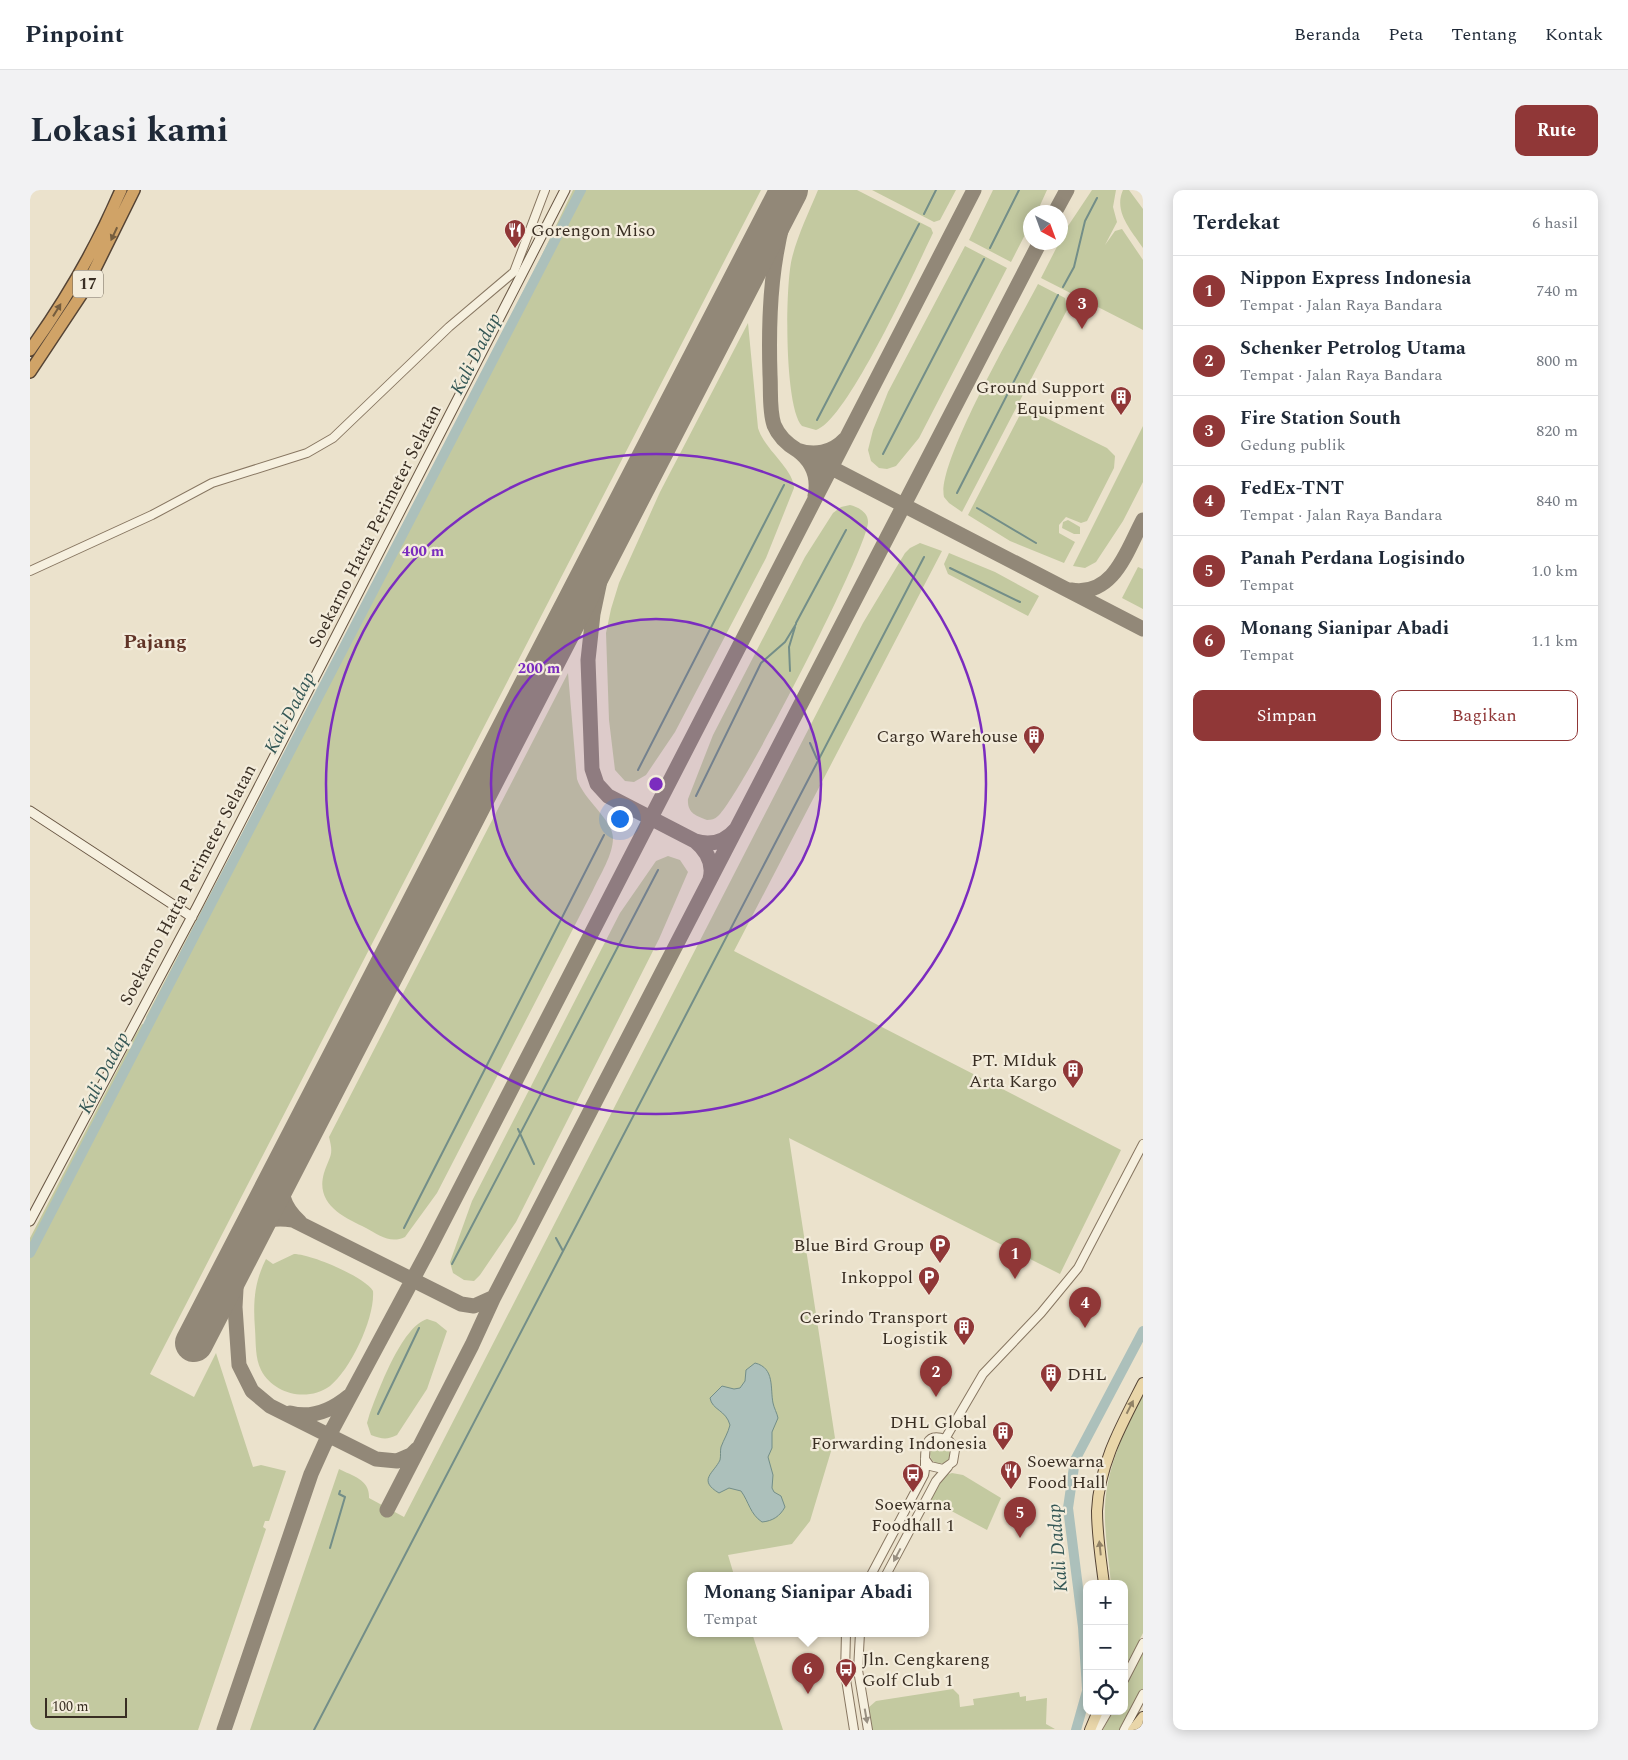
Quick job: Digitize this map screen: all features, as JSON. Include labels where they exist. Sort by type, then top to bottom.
[{"type":"highway","name":"17","points":[[30,350],[85,263],[121,190]]},
{"type":"highway","name":"17","points":[[30,372],[85,289],[134,190]]},
{"type":"main road","name":"Soekarno Hatta Perimeter Selatan","points":[[30,1221],[192,917],[565,190]]},
{"type":"main road","points":[[30,810],[192,917]]},
{"type":"main road","points":[[1104,1580],[1098,1511],[1101,1484],[1110,1448],[1143,1383]]},
{"type":"main road","points":[[1090,1730],[1096,1715]]},
{"type":"main road","points":[[1133,1730],[1143,1717]]},
{"type":"street","points":[[30,571],[152,515],[212,483],[307,453],[333,438],[449,327],[514,272],[545,190]]},
{"type":"street","points":[[946,1439],[983,1374],[1055,1297],[1078,1268],[1143,1144]]},
{"type":"street","points":[[873,1572],[924,1476],[924,1452],[928,1444],[936,1438],[946,1439],[953,1445],[956,1454],[953,1462],[936,1481],[888,1572]]},
{"type":"street","points":[[925,1459],[934,1469],[948,1467]]},
{"type":"street","points":[[846,1637],[844,1673],[854,1730]]},
{"type":"street","points":[[860,1637],[858,1670],[868,1730]]},
{"type":"street","points":[[1128,1672],[1143,1643]]},
{"type":"street","points":[[1124,1730],[1143,1694]]},
{"type":"street","points":[[849,1700],[863,1698]]},
{"type":"street","points":[[1097,1730],[1106,1715]]},
{"type":"green space","points":[[573,190],[761,190],[150,1374],[194,1397],[216,1353],[253,1467],[261,1465],[286,1471],[269,1521],[265,1521],[263,1527],[266,1529],[198,1730],[30,1730],[30,1238],[136,1034],[142,1024],[145,1025],[146,1017],[383,564],[541,257]]},
{"type":"green space","points":[[818,190],[857,190],[931,228],[933,233],[897,308],[862,373],[845,400],[829,420],[816,430],[802,426],[796,414],[789,372],[787,318],[790,272],[794,249]]},
{"type":"green space","points":[[872,190],[956,190],[940,220],[934,222]]},
{"type":"green space","points":[[993,190],[1047,190],[1040,205],[1023,205],[1023,239],[1011,262],[969,240]]},
{"type":"green space","points":[[1092,190],[1116,190],[1113,207],[1117,222],[1105,245],[1115,231],[1122,229],[1143,260],[1143,330],[1041,278],[1055,250],[1068,250],[1068,226]]},
{"type":"green space","points":[[1123,190],[1129,190],[1143,209],[1143,248],[1122,214],[1120,206]]},
{"type":"green space","points":[[965,246],[1007,268],[919,438],[896,466],[887,469],[879,468],[871,461],[868,450],[873,430],[888,392]]},
{"type":"green space","points":[[1038,284],[1065,298],[1067,310],[962,512],[944,497],[945,480],[953,455],[965,424]]},
{"type":"green space","points":[[748,323],[758,428],[766,444],[789,474],[794,488],[766,558],[675,732],[646,775],[634,782],[625,781],[615,770],[609,720],[606,633],[611,609],[619,583],[660,492]]},
{"type":"green space","points":[[1024,407],[1107,448],[1115,456],[1114,468],[1087,521],[1081,523],[1066,517],[1059,525],[1059,533],[1075,542],[1064,563],[1010,541],[968,515]]},
{"type":"green space","points":[[1143,426],[1143,482],[1123,521],[1096,562],[1085,568],[1073,566]]},
{"type":"green space","points":[[850,505],[864,513],[868,518],[868,522],[848,576],[801,672],[751,766],[731,799],[716,818],[707,820],[699,817],[689,808],[688,799],[713,735],[805,557],[833,513],[841,507]]},
{"type":"green space","points":[[1068,520],[1080,527],[1080,534],[1074,534],[1062,528],[1063,522]]},
{"type":"green space","points":[[920,543],[942,551],[734,951],[1121,1150],[1060,1274],[789,1138],[835,1438],[810,1521],[792,1544],[728,1555],[733,1572],[687,1572],[687,1637],[753,1637],[783,1730],[250,1730],[339,1469],[360,1479],[367,1487],[369,1498],[404,1517],[863,623],[905,553]]},
{"type":"green space","points":[[949,553],[995,572],[1039,596],[1028,616],[948,574],[944,564]]},
{"type":"green space","points":[[1138,567],[1143,569],[1143,609],[1122,598]]},
{"type":"green space","points":[[568,673],[577,779],[580,787],[612,831],[611,851],[606,865],[437,1193],[405,1237],[394,1240],[385,1238],[340,1214],[327,1201],[322,1184],[330,1159],[329,1137]]},
{"type":"green space","points":[[668,856],[680,860],[688,872],[659,939],[516,1222],[480,1275],[474,1281],[464,1280],[453,1273],[450,1262],[472,1201],[620,913],[656,861]]},
{"type":"green space","points":[[294,1254],[337,1267],[360,1279],[373,1291],[373,1302],[366,1328],[346,1368],[330,1386],[312,1394],[302,1395],[283,1390],[274,1385],[261,1370],[257,1355],[254,1320],[254,1302],[257,1285],[266,1259],[273,1264]]},
{"type":"green space","points":[[427,1319],[436,1322],[447,1331],[427,1389],[397,1435],[384,1438],[371,1435],[367,1423],[369,1416],[392,1362],[408,1334],[417,1324]]},
{"type":"green space","points":[[1143,1394],[1143,1633],[1128,1662],[1128,1580],[1111,1580],[1105,1516],[1109,1477],[1124,1434]]},
{"type":"green space","points":[[940,1444],[947,1447],[950,1454],[947,1461],[940,1464],[933,1461],[930,1454],[933,1447]]},
{"type":"green space","points":[[952,1473],[963,1475],[1001,1498],[987,1530],[929,1499],[943,1476]]},
{"type":"green space","points":[[1143,1653],[1143,1691],[1122,1730],[1103,1730],[1111,1715],[1128,1715],[1128,1681]]},
{"type":"green space","points":[[953,1689],[959,1695],[960,1707],[974,1705],[973,1699],[1019,1692],[1020,1697],[1026,1696],[1026,1701],[1047,1698],[1046,1724],[1055,1729],[871,1730],[868,1708],[876,1701]]},
{"type":"shaded area","points":[[755,1363],[766,1369],[769,1374],[773,1403],[778,1418],[772,1432],[772,1448],[768,1457],[773,1475],[772,1488],[774,1492],[781,1496],[785,1507],[776,1518],[762,1522],[752,1512],[741,1491],[729,1488],[719,1493],[712,1488],[708,1480],[720,1460],[721,1447],[730,1425],[725,1416],[713,1405],[710,1398],[722,1386],[734,1389],[740,1388],[745,1381],[746,1370]]},
{"type":"waterway","name":"Kali Dadap","points":[[30,1253],[581,190]]},
{"type":"waterway","points":[[924,214],[936,190]]},
{"type":"waterway","points":[[990,248],[1019,190]]},
{"type":"waterway","points":[[1063,287],[1074,267],[1085,221],[1097,198]]},
{"type":"waterway","points":[[817,420],[919,224]]},
{"type":"waterway","points":[[883,454],[984,259]]},
{"type":"waterway","points":[[957,493],[1058,295]]},
{"type":"waterway","points":[[638,770],[784,485]]},
{"type":"waterway","points":[[977,508],[1036,543]]},
{"type":"waterway","points":[[796,623],[846,530]]},
{"type":"waterway","points":[[314,1730],[924,557]]},
{"type":"waterway","points":[[950,568],[1020,602]]},
{"type":"waterway","points":[[696,796],[761,663],[785,642],[796,624]]},
{"type":"waterway","points":[[790,671],[789,647],[795,627]]},
{"type":"waterway","points":[[810,743],[817,759]]},
{"type":"waterway","points":[[404,1228],[604,835]]},
{"type":"waterway","points":[[452,1264],[658,870]]},
{"type":"waterway","points":[[518,1129],[534,1164]]},
{"type":"waterway","points":[[556,1238],[563,1251]]},
{"type":"waterway","points":[[378,1414],[419,1328]]},
{"type":"waterway","name":"Kali Dadap","points":[[1086,1670],[1083,1627],[1068,1508],[1075,1460],[1143,1331]]},
{"type":"waterway","points":[[330,1548],[345,1497],[339,1494],[340,1491]]},
{"type":"waterway","name":"Kali Dadap","points":[[1076,1730],[1083,1705]]},
{"type":"taxiway","points":[[793,190],[780,235],[772,281],[770,328],[771,407],[772,419],[781,437],[797,450],[1143,629]]},
{"type":"taxiway","points":[[224,1730],[311,1474],[325,1443],[429,1249],[974,190]]},
{"type":"taxiway","points":[[1059,205],[1067,190]]},
{"type":"taxiway","points":[[387,1510],[472,1345],[494,1297],[1036,250]]},
{"type":"taxiway","points":[[815,496],[816,482],[813,470],[807,459],[797,450],[810,453],[822,452],[840,444],[845,439]]},
{"type":"taxiway","points":[[621,514],[601,576],[593,614],[588,660],[592,769],[597,784],[608,796],[695,841],[717,842],[727,837],[736,829]]},
{"type":"taxiway","points":[[1071,590],[1086,590],[1098,586],[1108,579],[1125,557],[1143,520]]},
{"type":"taxiway","points":[[695,841],[709,858],[711,868],[710,879]]},
{"type":"taxiway","points":[[284,1168],[282,1176],[283,1198],[289,1210],[300,1222]]},
{"type":"taxiway","points":[[249,1236],[253,1230],[268,1220],[293,1220],[461,1304],[474,1306],[494,1297]]},
{"type":"taxiway","points":[[248,1238],[237,1271],[235,1307],[239,1365],[252,1391],[270,1406],[376,1459],[397,1461],[411,1455],[417,1449]]},
{"type":"taxiway","points":[[290,1413],[306,1415],[321,1412],[349,1396]]},
{"type":"runway","points":[[194,1343],[789,190]]},
{"type":"place","name":"Gorengon Miso","points":[[515,249]]},
{"type":"place","name":"Fire Station South","points":[[1082,329]]},
{"type":"place","name":"Ground Support Equipment","points":[[1121,416]]},
{"type":"place","name":"Cargo Warehouse","points":[[1034,755]]},
{"type":"place","name":"PT. MIduk Arta Kargo","points":[[1073,1089]]},
{"type":"place","name":"Blue Bird Group","points":[[940,1264]]},
{"type":"place","name":"Nippon Express Indonesia","points":[[1015,1279]]},
{"type":"place","name":"Inkoppol","points":[[929,1296]]},
{"type":"place","name":"FedEx-TNT","points":[[1085,1328]]},
{"type":"place","name":"Cerindo Transport Logistik","points":[[964,1346]]},
{"type":"place","name":"DHL","points":[[1051,1393]]},
{"type":"place","name":"Schenker Petrolog Utama","points":[[936,1397]]},
{"type":"place","name":"DHL Global Forwarding Indonesia","points":[[1003,1451]]},
{"type":"place","name":"Soewarna Food Hall","points":[[1011,1490]]},
{"type":"place","name":"Soewarna Foodhall 1","points":[[913,1493]]},
{"type":"place","name":"Panah Perdana Logisindo","points":[[1020,1538]]},
{"type":"place","name":"Jln. Cengkareng Golf Club 1","points":[[846,1688]]},
{"type":"place","name":"Monang Sianipar Abadi","points":[[808,1694]]},
{"type":"district","name":"Pajang","points":[[155,642]]}]
